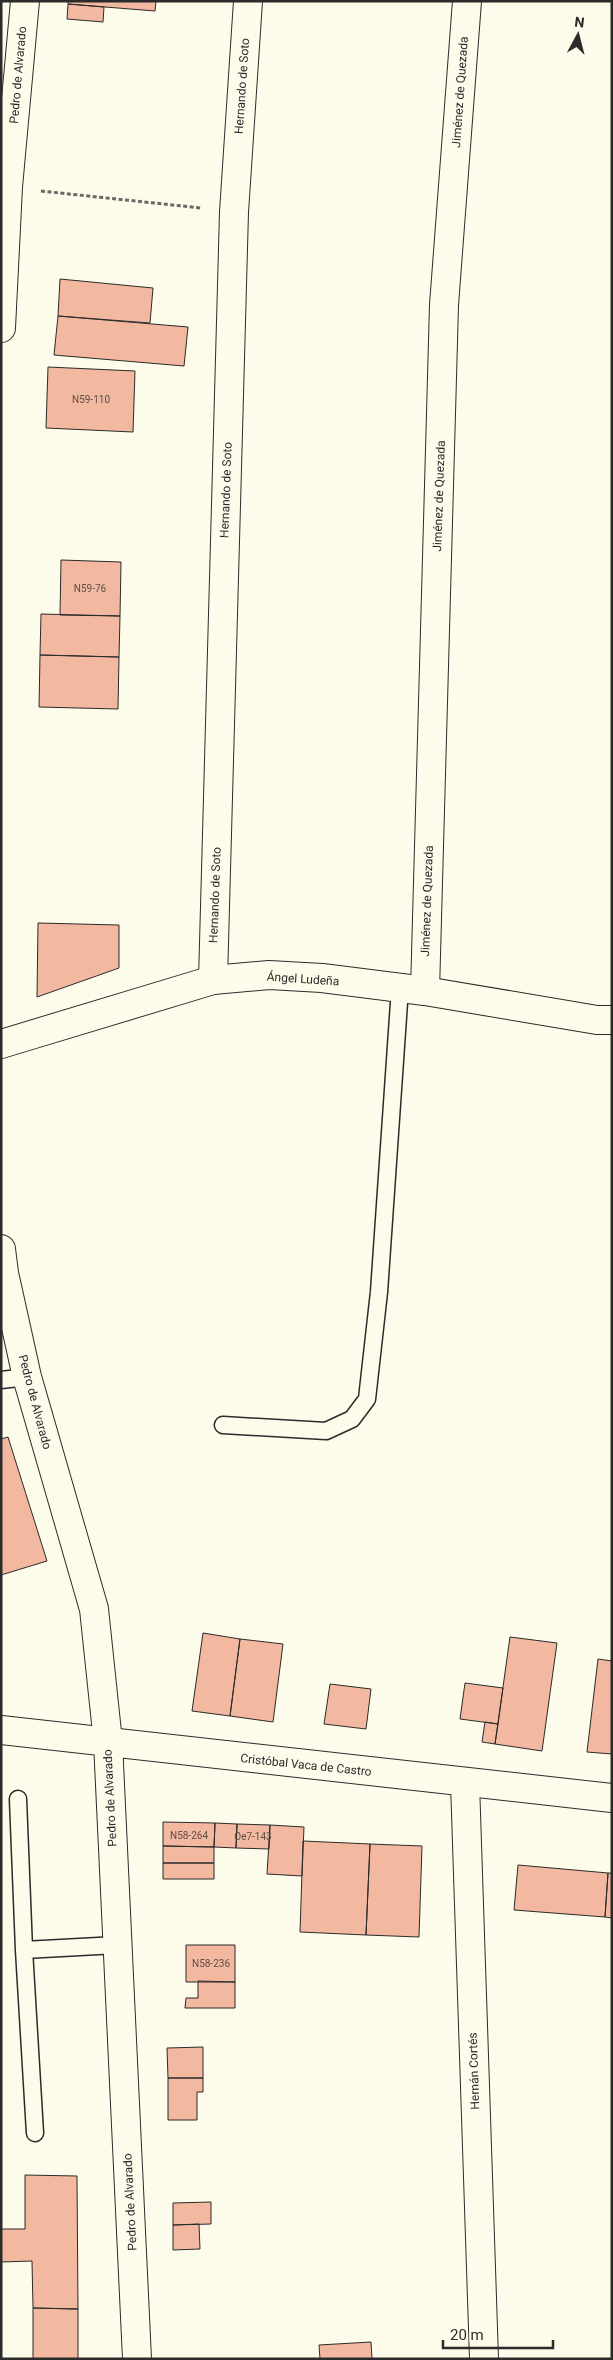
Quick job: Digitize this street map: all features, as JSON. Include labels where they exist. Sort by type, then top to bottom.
[{"type":"street","name":"Pedro de Alvarado","points":[[1,328],[8,187],[25,1]]},
{"type":"street","name":"Hernando de Soto","points":[[213,980],[234,212],[248,1]]},
{"type":"street","name":"Jiménez de Quezada","points":[[412,990],[444,304],[467,1]]},
{"type":"street","name":"Ángel Ludeña","points":[[1,1044],[213,980],[269,975],[322,978],[412,990],[597,1020],[612,1020]]},
{"type":"street","name":"Pedro de Alvarado","points":[[1,1249],[14,1379],[94,1609],[108,1742],[137,2359]]},
{"type":"street","name":"Cristóbal Vaca de Castro","points":[[1,1730],[612,1798]]},
{"type":"street","name":"Hernán Cortés","points":[[465,1783],[484,2359]]},
{"type":"lane","points":[[223,1425],[326,1431],[352,1419],[367,1399],[412,990]]},
{"type":"lane","points":[[18,1799],[24,1950],[35,2133]]},
{"type":"lane","points":[[24,1950],[117,1945]]},
{"type":"path","points":[[8,187],[234,212]]},
{"type":"building","points":[[68,1],[156,1],[155,11],[68,4]]},
{"type":"building","points":[[68,4],[104,7],[103,22],[67,19]]},
{"type":"building","points":[[60,279],[153,288],[150,323],[58,316]]},
{"type":"building","points":[[58,316],[188,327],[184,366],[54,355]]},
{"type":"building","points":[[48,367],[135,371],[133,432],[46,428]]},
{"type":"building","points":[[61,560],[121,562],[120,616],[60,615]]},
{"type":"building","points":[[41,614],[120,616],[119,657],[40,655]]},
{"type":"building","points":[[40,655],[119,657],[118,709],[39,707]]},
{"type":"building","points":[[38,923],[119,925],[119,968],[37,997]]},
{"type":"building","points":[[8,1437],[47,1561],[1,1575],[1,1439]]},
{"type":"building","points":[[203,1633],[240,1639],[230,1716],[192,1711]]},
{"type":"building","points":[[510,1637],[557,1643],[542,1751],[495,1744]]},
{"type":"building","points":[[240,1639],[283,1644],[273,1722],[230,1716]]},
{"type":"building","points":[[598,1659],[612,1661],[612,1754],[587,1752]]},
{"type":"building","points":[[465,1683],[503,1688],[498,1724],[460,1719]]},
{"type":"building","points":[[330,1684],[371,1689],[366,1729],[324,1724]]},
{"type":"building","points":[[485,1722],[498,1724],[495,1744],[482,1742]]},
{"type":"building","points":[[163,1822],[215,1823],[214,1847],[163,1846]]},
{"type":"building","points":[[215,1823],[237,1824],[236,1848],[214,1847]]},
{"type":"building","points":[[237,1824],[270,1825],[269,1849],[236,1848]]},
{"type":"building","points":[[270,1825],[304,1827],[302,1876],[267,1874]]},
{"type":"building","points":[[303,1841],[370,1844],[366,1935],[300,1932]]},
{"type":"building","points":[[370,1844],[422,1846],[419,1937],[366,1935]]},
{"type":"building","points":[[163,1846],[214,1847],[214,1863],[163,1863]]},
{"type":"building","points":[[163,1863],[214,1863],[214,1879],[163,1879]]},
{"type":"building","points":[[518,1865],[608,1873],[605,1917],[514,1910]]},
{"type":"building","points":[[608,1873],[612,1873],[612,1918],[605,1917]]},
{"type":"building","points":[[186,1945],[235,1945],[235,1982],[186,1982]]},
{"type":"building","points":[[198,1981],[235,1982],[235,2008],[185,2008],[186,1998],[198,1998]]},
{"type":"building","points":[[203,2047],[203,2078],[168,2078],[167,2048]]},
{"type":"building","points":[[168,2078],[203,2078],[203,2092],[197,2092],[197,2120],[168,2120]]},
{"type":"building","points":[[25,2175],[77,2176],[78,2309],[33,2308],[32,2261],[1,2262],[1,2229],[25,2229]]},
{"type":"building","points":[[211,2202],[211,2224],[173,2225],[173,2203]]},
{"type":"building","points":[[199,2224],[200,2249],[173,2250],[173,2225]]},
{"type":"building","points":[[33,2308],[78,2309],[78,2359],[33,2359]]},
{"type":"building","points":[[371,2342],[372,2359],[320,2359],[319,2345]]}]
